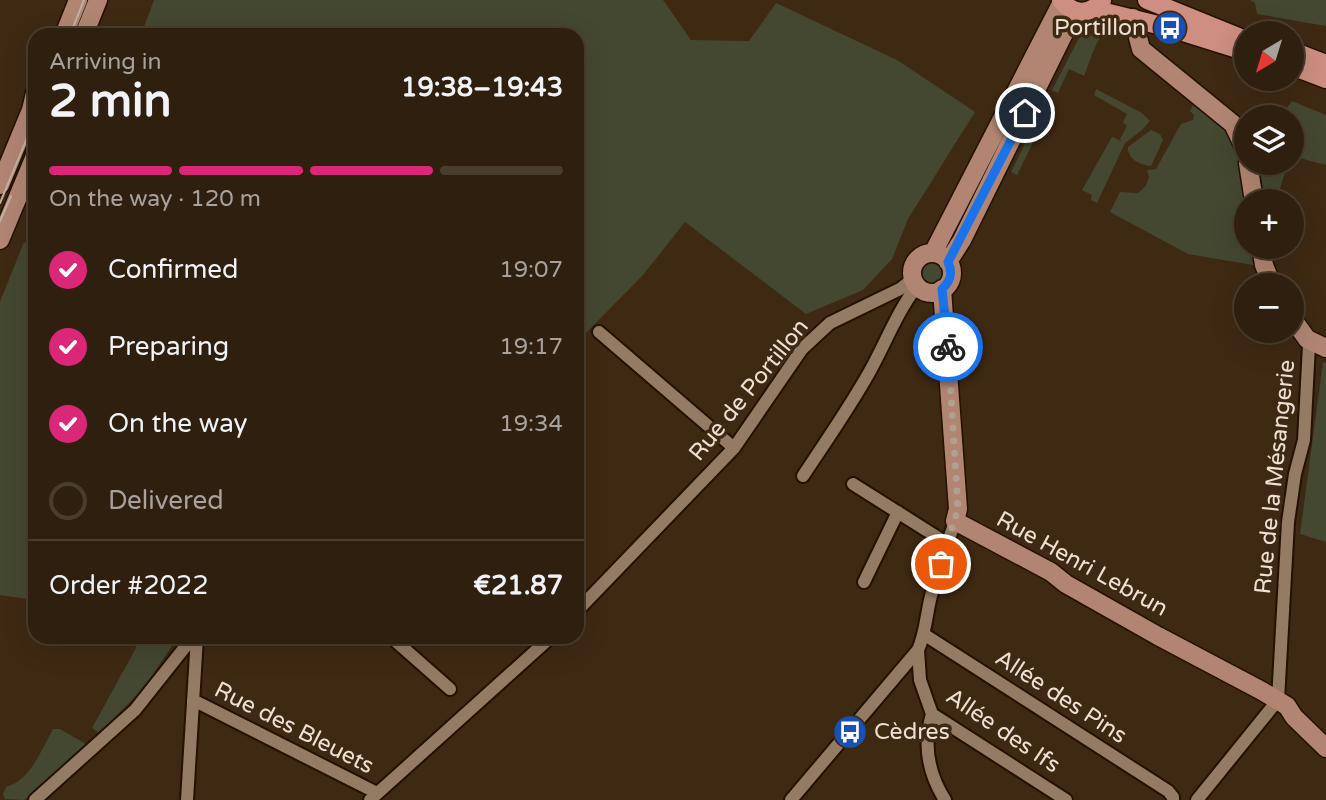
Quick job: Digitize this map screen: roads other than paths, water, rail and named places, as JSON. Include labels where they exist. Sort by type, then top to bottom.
[{"type":"main road","points":[[1147,0],[1234,39]]},
{"type":"main road","points":[[1079,4],[1234,48]]},
{"type":"main road","points":[[1304,56],[1326,64]]},
{"type":"main road","points":[[1304,71],[1326,79]]},
{"type":"street","points":[[67,28],[78,0]]},
{"type":"street","points":[[87,28],[99,0]]},
{"type":"street","points":[[941,258],[1079,4]]},
{"type":"street","points":[[1133,18],[1142,49],[1234,126]]},
{"type":"street","points":[[0,185],[28,117]]},
{"type":"street","points":[[0,240],[28,173]]},
{"type":"street","points":[[920,256],[941,258],[951,274],[950,280],[942,289],[932,292],[915,283],[912,273],[920,256]]},
{"type":"street","points":[[803,476],[870,371],[915,283]]},
{"type":"street","name":"Rue de Portillon","points":[[584,604],[734,448],[802,349],[830,323],[915,283]]},
{"type":"street","points":[[791,800],[918,650],[925,635],[927,611],[958,509],[942,289]]},
{"type":"street","points":[[599,332],[734,448]]},
{"type":"street","points":[[1304,335],[1326,348]]},
{"type":"street","name":"Rue de la Mésangerie","points":[[1278,700],[1288,522],[1295,474],[1304,440],[1307,339]]},
{"type":"street","points":[[853,484],[948,544]]},
{"type":"street","points":[[864,582],[898,512]]},
{"type":"street","name":"Rue Henri Lebrun","points":[[956,521],[1051,572],[1066,584],[1124,617],[1278,700],[1287,706],[1294,717],[1326,748]]},
{"type":"street","name":"Allée des Pins","points":[[925,635],[1173,798]]},
{"type":"street","points":[[35,800],[135,710],[189,644]]},
{"type":"street","points":[[187,800],[195,644]]},
{"type":"street","points":[[399,644],[450,690]]},
{"type":"street","points":[[373,797],[543,644]]},
{"type":"street","name":"Allée des Ifs","points":[[918,650],[920,680],[932,714],[1066,800]]},
{"type":"street","name":"Rue des Bleuets","points":[[193,700],[373,797]]},
{"type":"street","points":[[1196,800],[1278,700]]},
{"type":"street","points":[[932,714],[926,734],[929,762],[937,788],[945,800]]},
{"type":"tram line","points":[[73,28],[84,0]]},
{"type":"tram line","points":[[0,203],[28,136]]},
{"type":"tram line","points":[[0,221],[11,196]]},
{"type":"place","name":"Portillon","points":[[1170,28]]},
{"type":"place","name":"Cèdres","points":[[850,732]]}]
